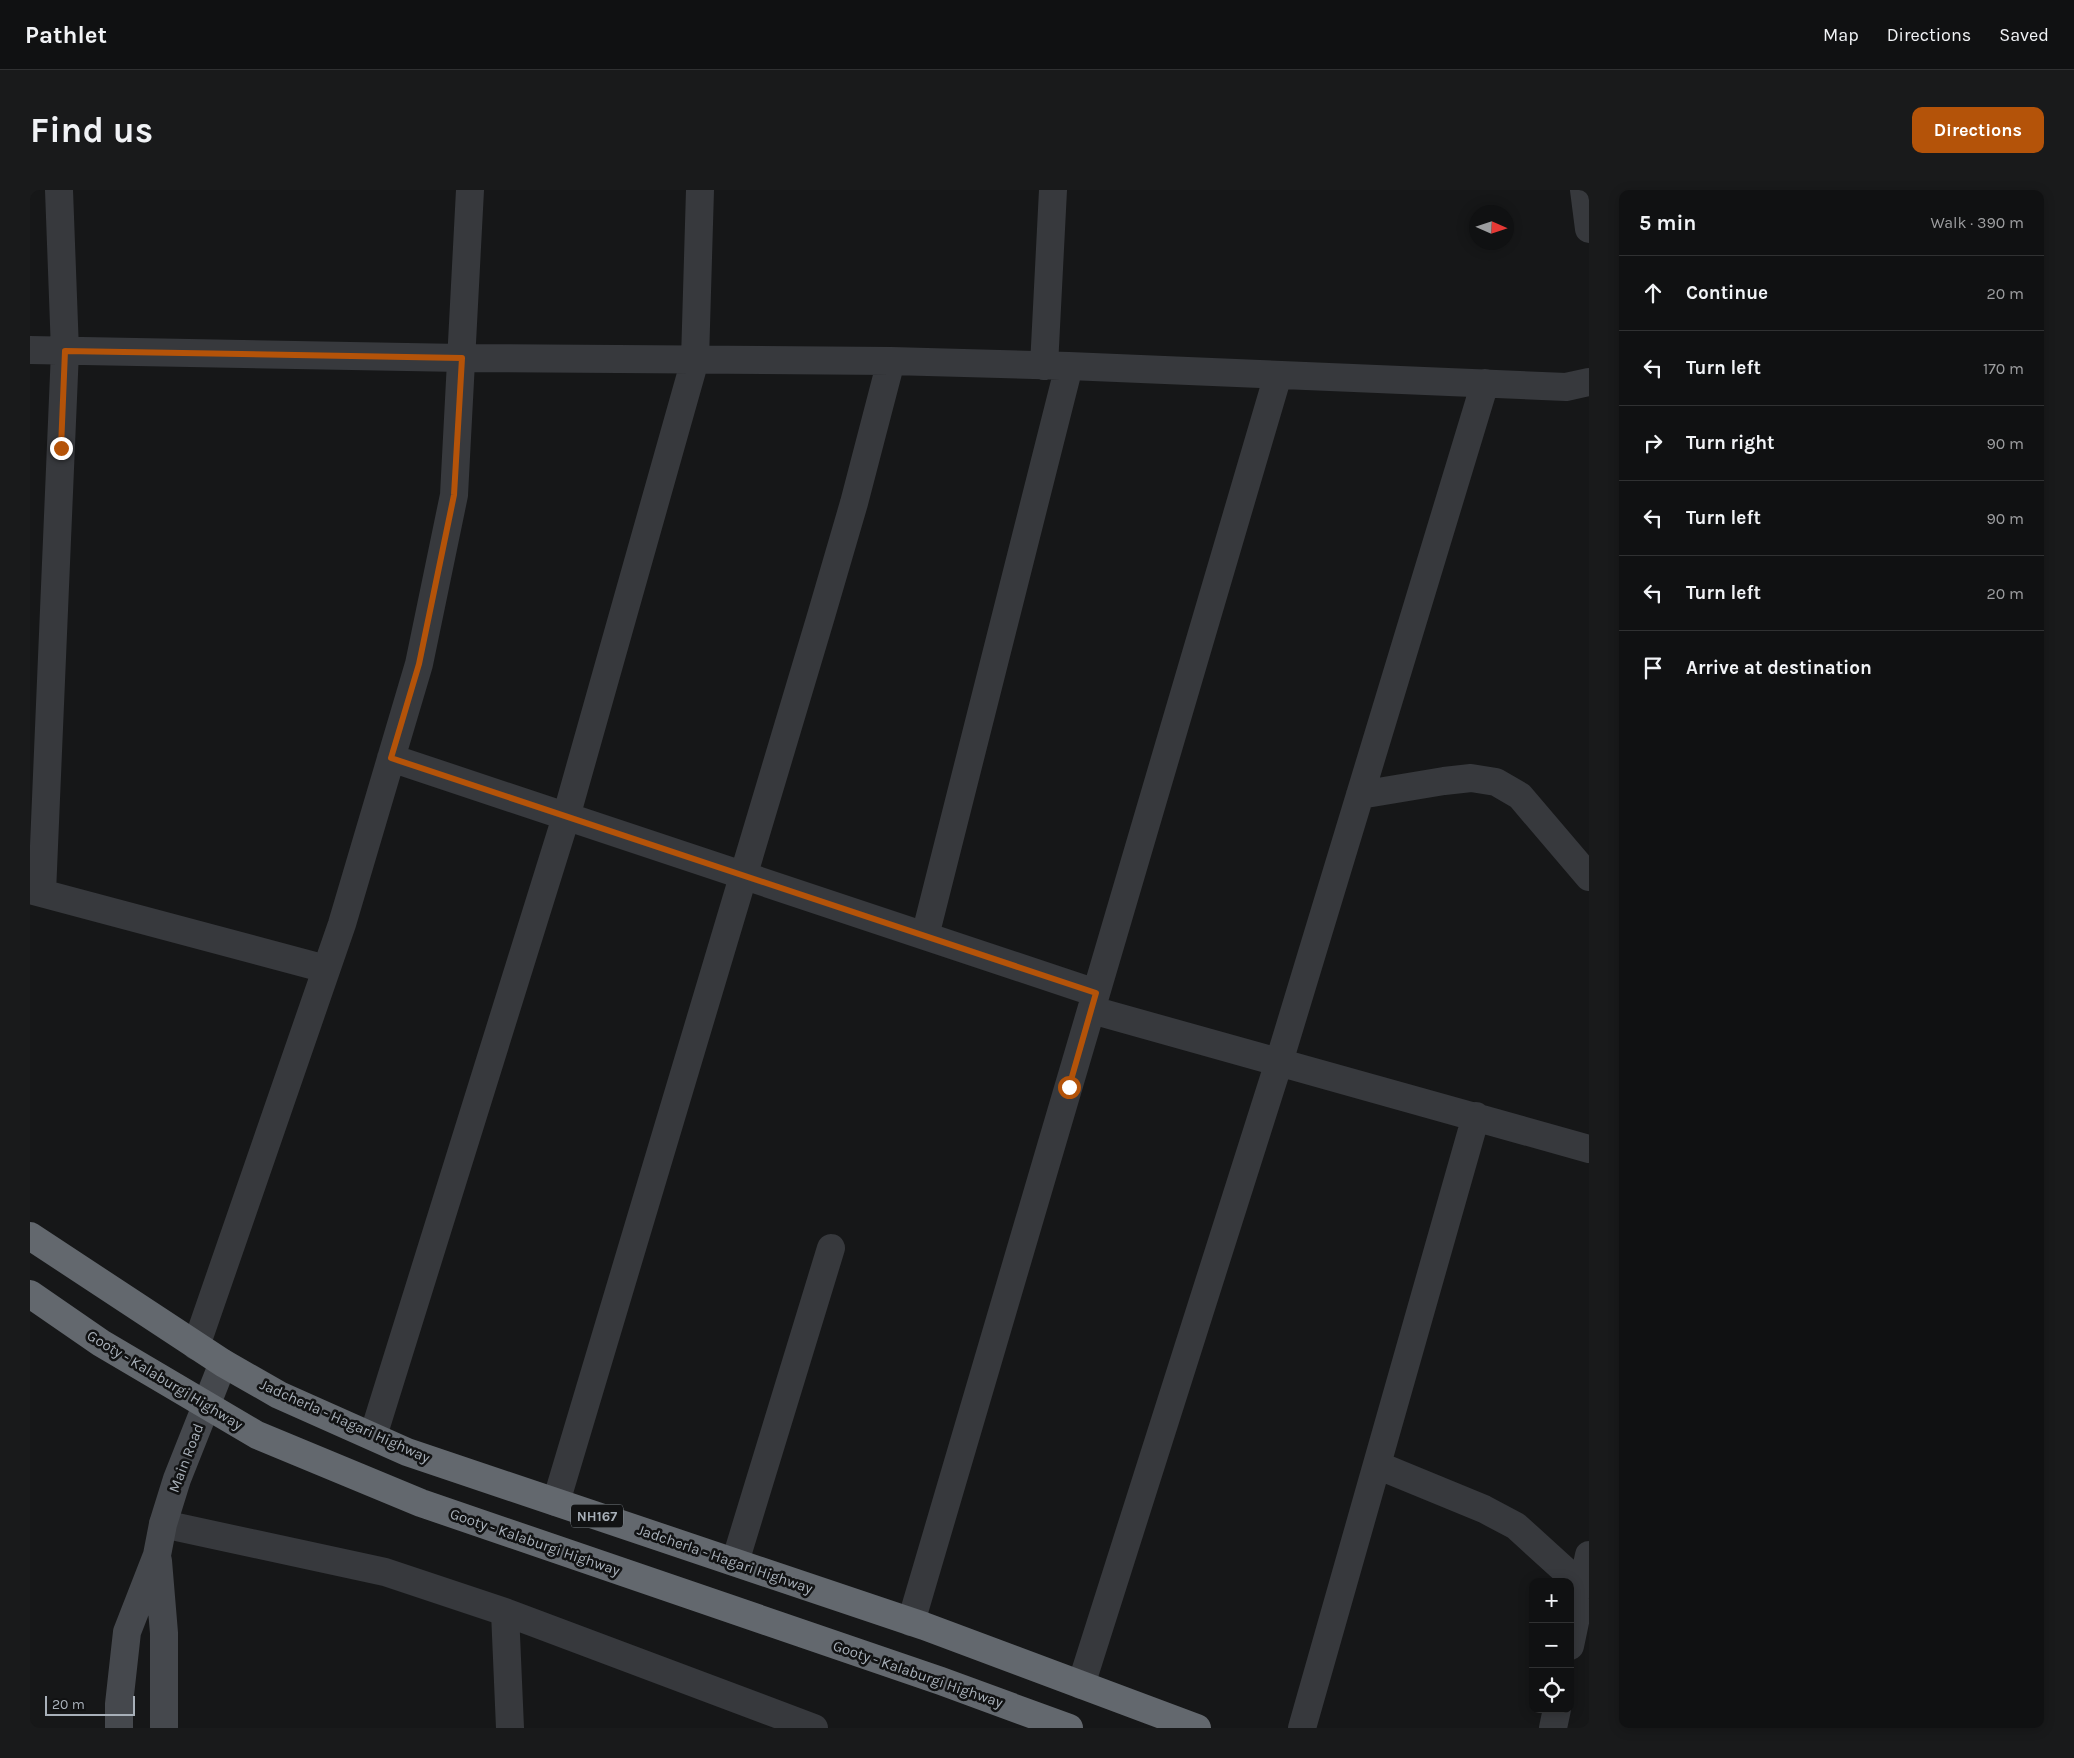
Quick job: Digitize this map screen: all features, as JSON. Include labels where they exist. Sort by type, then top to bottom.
[{"type":"highway","name":"Jadcherla - Hagari Highway","points":[[30,1236],[223,1363],[279,1395],[407,1452],[912,1622],[1197,1728]]},
{"type":"highway","name":"Gooty - Kalaburgi Highway","points":[[30,1294],[101,1344],[257,1435],[421,1503],[1070,1728]]},
{"type":"street","points":[[60,190],[65,351],[36,891],[326,969]]},
{"type":"street","points":[[196,1346],[342,924],[419,664],[454,495],[470,190]]},
{"type":"street","points":[[373,1436],[566,817],[695,360],[700,190]]},
{"type":"street","points":[[925,936],[1057,366],[1053,190]]},
{"type":"street","points":[[1584,190],[1589,229]]},
{"type":"street","points":[[30,350],[462,358],[891,361],[1566,387],[1589,382]]},
{"type":"street","points":[[556,1502],[745,876],[854,503],[891,361]]},
{"type":"street","points":[[912,1622],[1278,375]]},
{"type":"street","points":[[1081,1685],[1279,1062],[1485,384]]},
{"type":"street","points":[[391,758],[925,936],[1094,1002],[1279,1062],[1589,1149]]},
{"type":"street","points":[[1360,795],[1471,778],[1496,782],[1520,796],[1589,877]]},
{"type":"street","points":[[1302,1728],[1476,1116]]},
{"type":"street","points":[[735,1562],[831,1248]]},
{"type":"street","name":"Main Road","points":[[119,1728],[119,1704],[126,1632],[157,1554],[163,1524],[177,1479],[223,1363]]},
{"type":"street","points":[[1377,1465],[1484,1509],[1516,1526],[1582,1586]]},
{"type":"street","points":[[163,1524],[385,1572],[505,1612],[814,1728]]},
{"type":"street","name":"Main Road","points":[[157,1554],[164,1632],[164,1728]]},
{"type":"street","points":[[1578,1632],[1582,1586],[1589,1555]]},
{"type":"street","points":[[505,1612],[510,1728]]},
{"type":"street","points":[[1553,1728],[1556,1713]]},
{"type":"route","points":[[61,448],[65,351],[462,358],[454,495],[419,664],[391,758],[1096,993],[1069,1087]]}]
